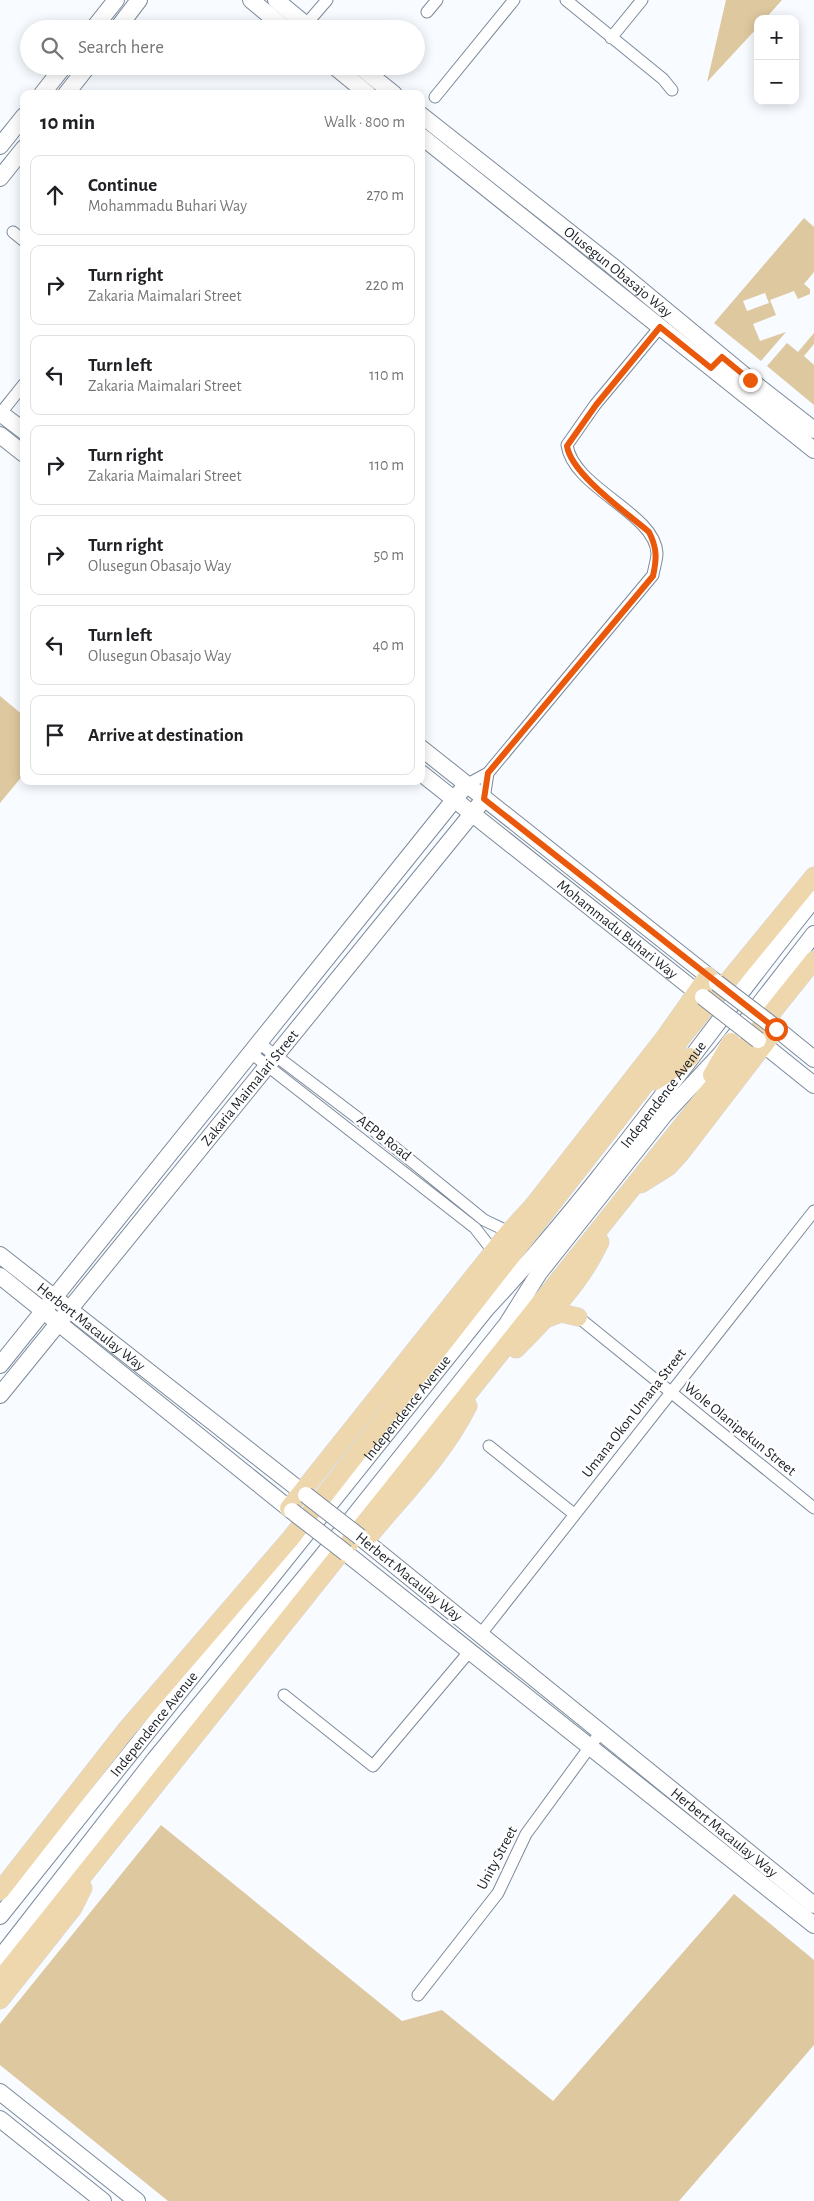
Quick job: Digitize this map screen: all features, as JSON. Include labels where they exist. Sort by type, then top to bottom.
[{"type":"main road","points":[[100,20],[116,0]]},
{"type":"main road","points":[[124,20],[139,0]]},
{"type":"main road","points":[[251,0],[275,20]]},
{"type":"main road","points":[[276,0],[299,20]]},
{"type":"main road","points":[[45,90],[57,75]]},
{"type":"main road","points":[[69,90],[81,75]]},
{"type":"main road","points":[[345,75],[363,90]]},
{"type":"main road","points":[[370,75],[389,90]]},
{"type":"main road","name":"Olusegun Obasajo Way","points":[[425,119],[611,265],[814,450]]},
{"type":"main road","points":[[0,146],[20,121]]},
{"type":"main road","name":"Olusegun Obasajo Way","points":[[425,139],[660,327],[716,362],[814,430]]},
{"type":"main road","points":[[0,178],[20,153]]},
{"type":"main road","points":[[0,413],[20,429]]},
{"type":"main road","points":[[0,435],[20,451]]},
{"type":"main road","name":"Mohammadu Buhari Way","points":[[425,751],[814,1060]]},
{"type":"main road","name":"Mohammadu Buhari Way","points":[[425,776],[814,1085]]},
{"type":"main road","name":"Zakaria Maimalari Street","points":[[0,1365],[466,784]]},
{"type":"main road","name":"Zakaria Maimalari Street","points":[[0,1395],[484,799]]},
{"type":"main road","name":"Independence Avenue","points":[[0,1891],[125,1731],[290,1539],[642,1090],[814,876]]},
{"type":"main road","name":"Independence Avenue","points":[[0,1916],[32,1879],[486,1309],[529,1264],[605,1170],[690,1057],[814,899]]},
{"type":"main road","points":[[735,1048],[814,934]]},
{"type":"main road","points":[[735,1048],[814,960]]},
{"type":"main road","points":[[291,1509],[493,1251],[532,1207],[712,980]]},
{"type":"main road","points":[[634,1188],[652,1179],[668,1167],[760,1042],[774,1027]]},
{"type":"main road","name":"Independence Avenue","points":[[0,1958],[63,1900],[90,1868],[164,1765],[634,1188],[686,1121],[735,1048]]},
{"type":"main road","name":"Independence Avenue","points":[[0,1980],[63,1900],[164,1765],[507,1324],[539,1273],[665,1114],[735,1048]]},
{"type":"main road","points":[[642,1090],[690,1057]]},
{"type":"main road","points":[[492,1363],[516,1349],[545,1319],[572,1286],[588,1264],[613,1213]]},
{"type":"main road","name":"Herbert Macaulay Way","points":[[0,1255],[362,1539],[814,1905]]},
{"type":"main road","name":"Herbert Macaulay Way","points":[[0,1276],[814,1926]]},
{"type":"main road","points":[[572,1286],[570,1301],[578,1317]]},
{"type":"main road","points":[[545,1319],[565,1313],[578,1317]]},
{"type":"main road","points":[[164,1765],[226,1716],[362,1539],[457,1426],[480,1378]]},
{"type":"main road","points":[[0,2000],[63,1900]]},
{"type":"main road","points":[[0,2092],[137,2201]]},
{"type":"main road","points":[[0,2118],[103,2201]]},
{"type":"street","points":[[312,20],[327,0]]},
{"type":"street","points":[[427,12],[437,0]]},
{"type":"street","points":[[435,97],[514,0]]},
{"type":"street","points":[[566,0],[663,79],[672,90]]},
{"type":"street","points":[[611,38],[642,0]]},
{"type":"street","points":[[13,232],[20,238]]},
{"type":"street","name":"Zakaria Maimalari Street","points":[[466,784],[488,773],[653,576],[657,552],[649,532],[588,478],[575,464],[567,446],[596,405],[660,327]]},
{"type":"street","points":[[0,413],[20,389]]},
{"type":"street","points":[[484,799],[488,773]]},
{"type":"street","name":"AEPB Road","points":[[255,1048],[474,1228],[493,1251]]},
{"type":"street","name":"AEPB Road","points":[[272,1061],[367,1125],[484,1220],[509,1232]]},
{"type":"street","name":"Umana Okon Umana Street","points":[[480,1635],[814,1211]]},
{"type":"street","name":"Wole Olanipekun Street","points":[[578,1317],[814,1508]]},
{"type":"street","points":[[489,1446],[574,1514]]},
{"type":"street","points":[[284,1695],[373,1766],[469,1652]]},
{"type":"street","name":"Unity Street","points":[[418,1995],[498,1893],[526,1834],[600,1733]]},
{"type":"shaded area","points":[[726,0],[782,0],[769,15],[754,15],[754,31],[707,82]]},
{"type":"shaded area","points":[[804,218],[814,227],[814,272],[804,284],[810,289],[810,294],[798,299],[794,291],[770,300],[776,315],[753,324],[760,341],[786,332],[761,361],[714,323]],"holes":[[[765,293],[769,303],[747,311],[743,301]]]},
{"type":"shaded area","points":[[814,333],[814,344],[804,356],[814,365],[814,405],[767,366],[787,343],[798,352]]},
{"type":"shaded area","points":[[0,696],[20,713],[20,779],[0,803]]},
{"type":"shaded area","points":[[161,1825],[402,2021],[442,2010],[553,2101],[734,1894],[814,1960],[814,2045],[679,2201],[168,2201],[0,2065],[0,2024]]},
{"type":"route","points":[[750,380],[722,357],[711,368],[660,327],[596,405],[567,446],[575,464],[588,478],[649,532],[657,552],[653,576],[488,773],[484,799],[776,1029]]}]
